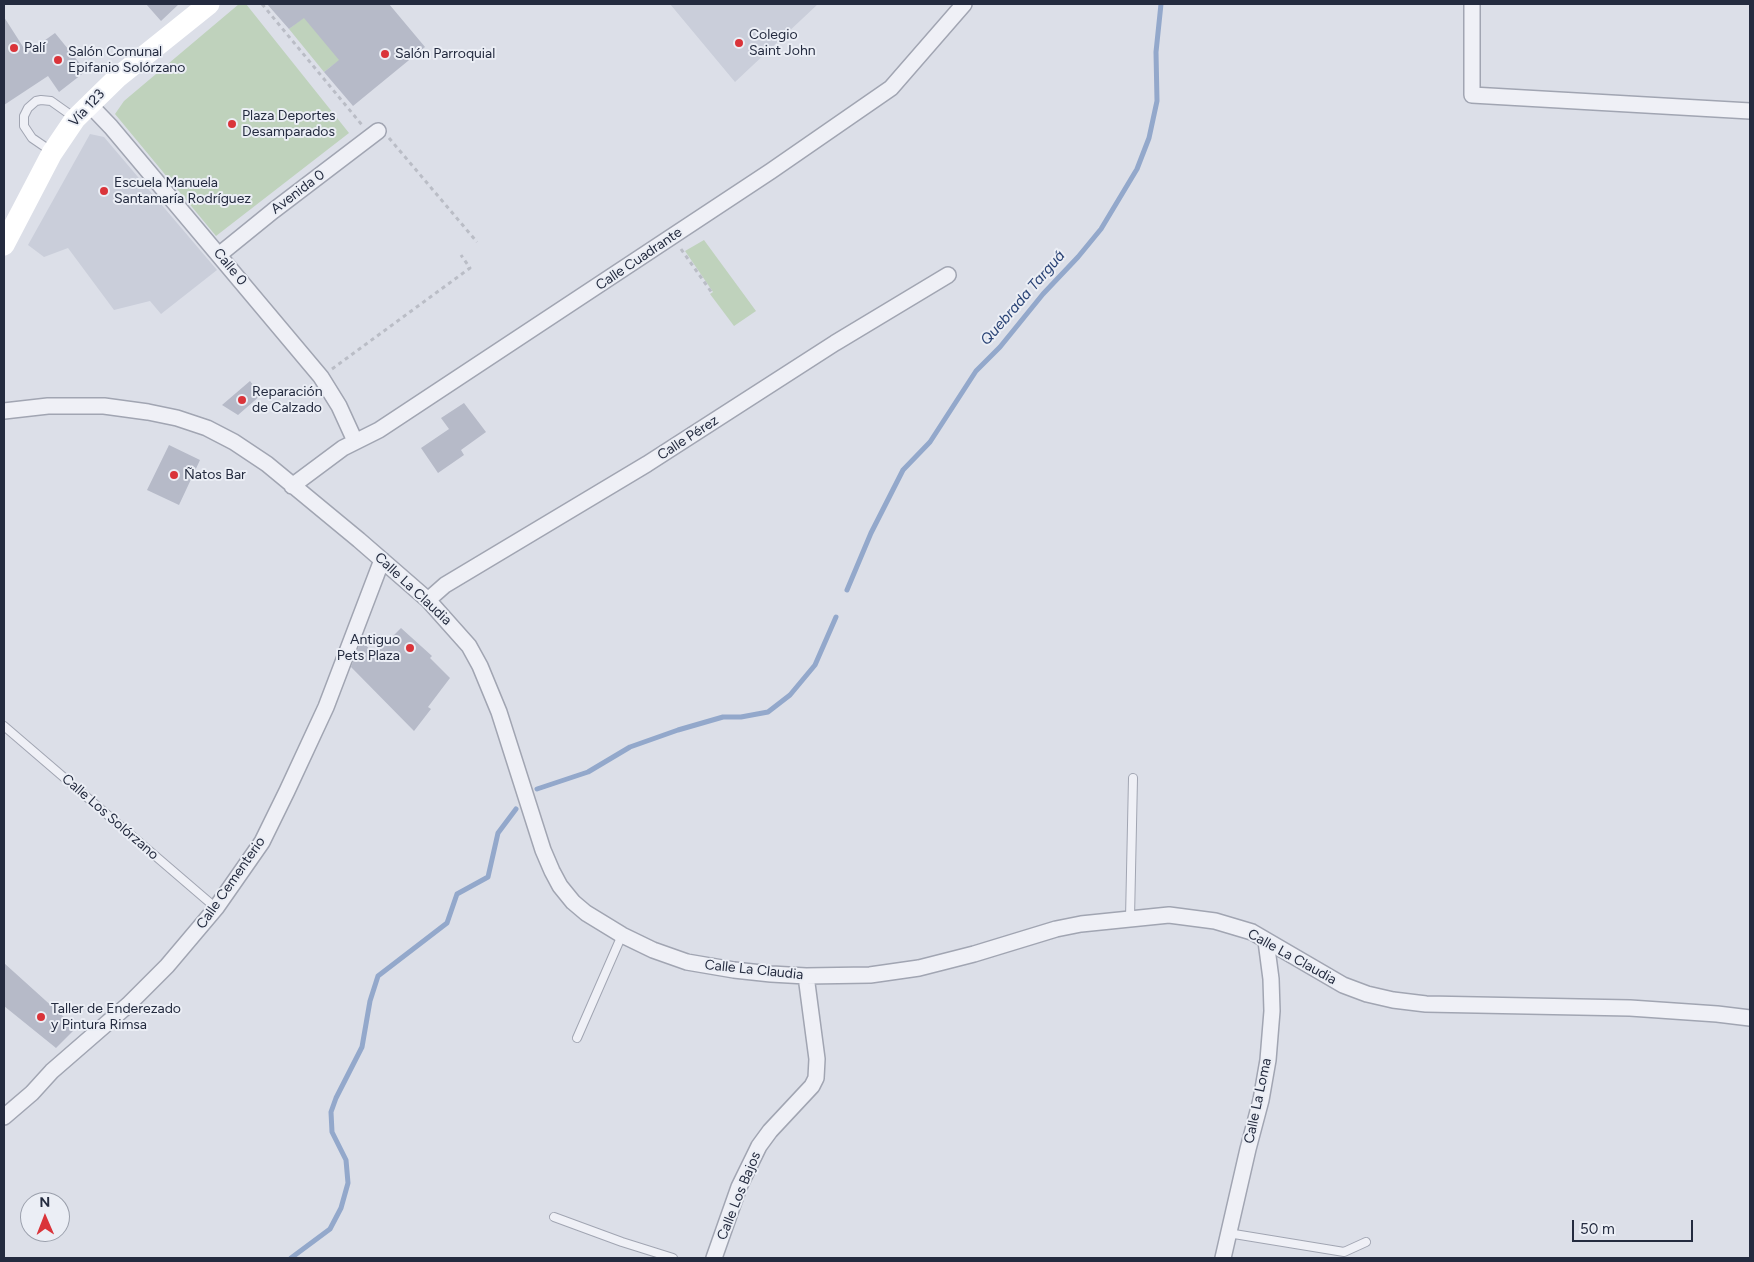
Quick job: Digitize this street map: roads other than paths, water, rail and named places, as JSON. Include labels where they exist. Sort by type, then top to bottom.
[{"type":"main road","name":"Vía 123","points":[[4,245],[52,153],[82,111],[118,77],[210,4]]},
{"type":"street","name":"Calle Cuadrante","points":[[292,486],[343,448],[388,425],[771,171],[891,88],[964,4]]},
{"type":"street","points":[[1472,4],[1472,95],[1750,111]]},
{"type":"street","name":"Calle 0","points":[[82,111],[111,126],[220,254],[321,377],[339,406],[355,441]]},
{"type":"street","name":"Avenida 0","points":[[220,254],[374,134]]},
{"type":"street","name":"Calle Pérez","points":[[428,600],[445,585],[647,464],[835,343],[948,275]]},
{"type":"street","name":"Calle La Claudia","points":[[4,411],[48,406],[104,406],[148,412],[177,418],[207,428],[234,442],[267,464],[360,540],[428,600],[469,646],[480,666],[499,712],[543,850],[560,886],[573,902],[586,913],[622,935],[653,950],[687,962],[734,970],[806,976],[870,976],[974,954],[1056,929],[1081,924],[1169,915],[1202,918],[1252,932],[1343,985],[1367,994],[1394,1000],[1426,1004],[1630,1008],[1750,1018]]},
{"type":"street","name":"Calle Cementerio","points":[[4,1117],[32,1093],[52,1071],[128,1005],[167,966],[216,908],[262,842],[326,707],[382,560]]},
{"type":"street","name":"Calle La Loma","points":[[1223,1258],[1268,1060],[1272,1011],[1271,979],[1266,941]]},
{"type":"street","name":"Calle Los Bajos","points":[[714,1258],[739,1187],[759,1146],[770,1131],[812,1086],[816,1078],[817,1059],[806,976]]},
{"type":"lane","points":[[52,153],[32,138],[24,126],[24,116],[28,108],[41,100],[82,111]]},
{"type":"lane","name":"Calle Los Solórzano","points":[[4,726],[216,908]]},
{"type":"lane","points":[[1130,918],[1133,778]]},
{"type":"lane","points":[[577,1038],[622,935]]},
{"type":"lane","points":[[554,1217],[673,1258]]},
{"type":"lane","points":[[1228,1233],[1344,1252],[1366,1242]]},
{"type":"waterway","name":"Quebrada Targuá","points":[[847,590],[871,533],[903,470],[930,442],[976,371],[1000,347],[1043,294],[1101,229],[1137,169],[1149,138],[1157,101],[1156,52],[1161,4]]},
{"type":"waterway","name":"Quebrada Targuá","points":[[537,789],[588,772],[630,747],[678,730],[723,717],[741,717],[768,712],[790,695],[815,665],[836,617]]},
{"type":"waterway","name":"Quebrada Targuá","points":[[291,1258],[330,1229],[341,1208],[348,1183],[346,1160],[332,1132],[331,1112],[336,1098],[362,1047],[370,1001],[378,976],[447,923],[457,894],[488,877],[498,833],[516,809]]},
{"type":"place","name":"Colegio Saint John","points":[[739,43]]},
{"type":"place","name":"Palí","points":[[14,48]]},
{"type":"place","name":"Salón Parroquial","points":[[385,54]]},
{"type":"place","name":"Salón Comunal Epifanio Solórzano","points":[[58,60]]},
{"type":"place","name":"Plaza Deportes Desamparados","points":[[232,124]]},
{"type":"place","name":"Escuela Manuela Santamaría Rodríguez","points":[[104,191]]},
{"type":"place","name":"Reparación de Calzado","points":[[242,400]]},
{"type":"place","name":"Ñatos Bar","points":[[174,475]]},
{"type":"place","name":"Antiguo Pets Plaza","points":[[410,648]]},
{"type":"place","name":"Taller de Enderezado y Pintura Rimsa","points":[[41,1017]]}]
